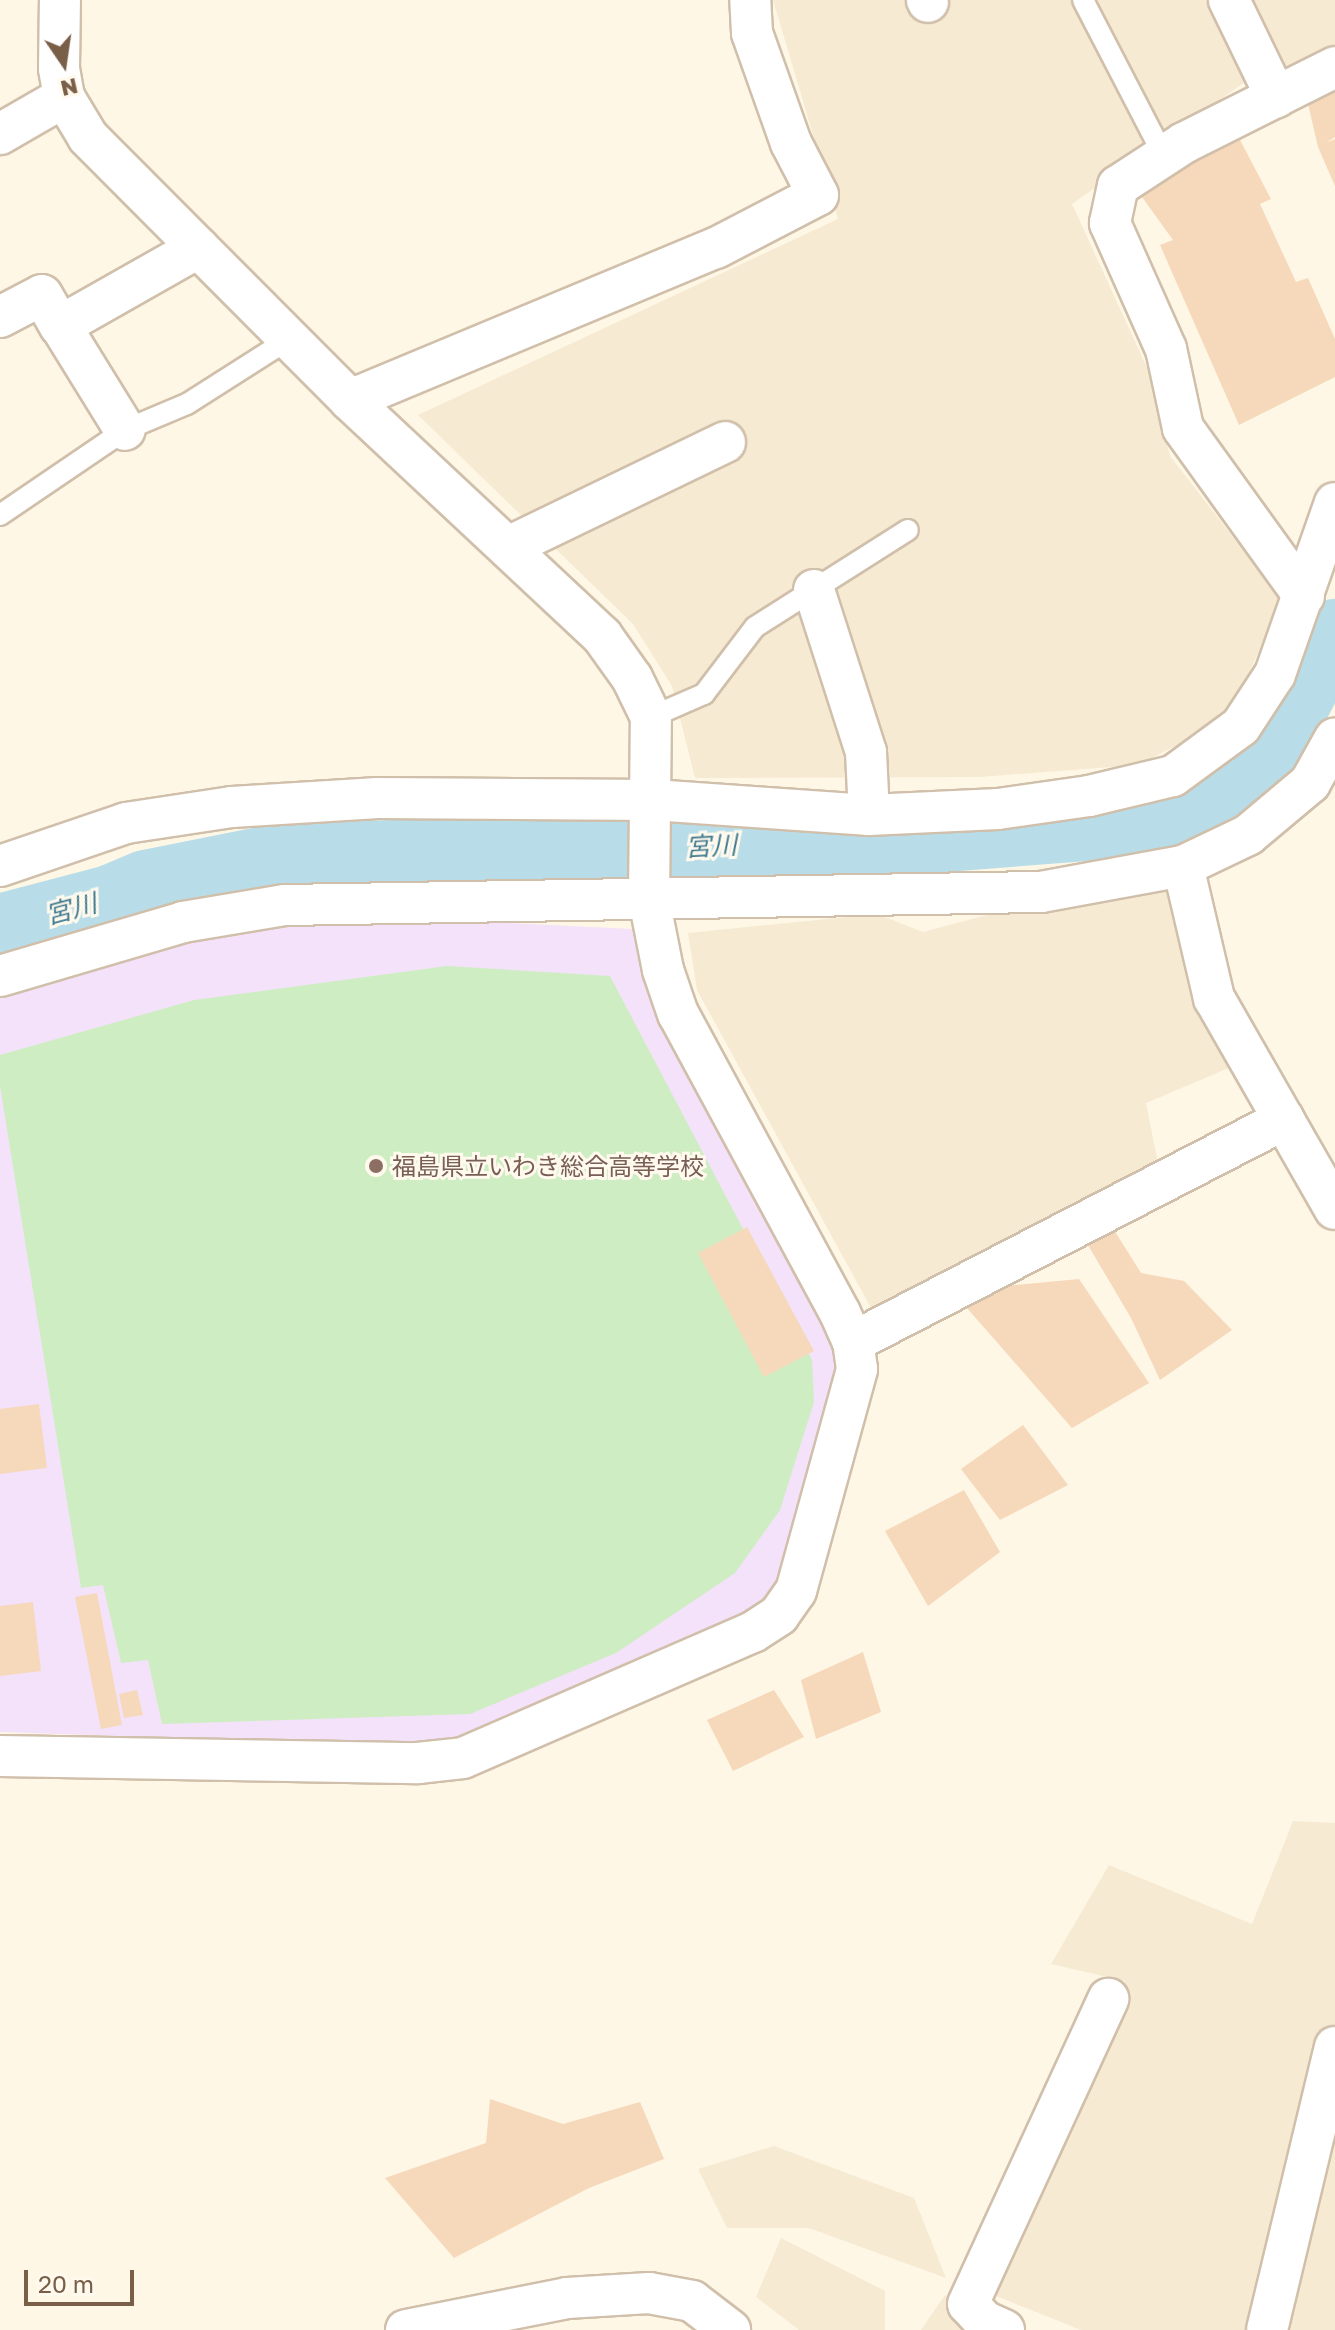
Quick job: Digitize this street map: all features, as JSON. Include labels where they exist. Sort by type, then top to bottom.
[{"type":"street","points":[[0,1756],[418,1763],[463,1758],[753,1632],[779,1615],[796,1591],[857,1369],[853,1342],[678,1014],[663,970],[650,888],[651,717],[602,636],[350,400],[88,137],[64,97],[59,68],[60,0]]},
{"type":"street","points":[[350,400],[716,248],[818,195],[791,143],[757,47],[750,0]]},
{"type":"street","points":[[1229,0],[1276,97]]},
{"type":"street","points":[[1304,596],[1183,428],[1166,349],[1110,223],[1118,186],[1164,156],[1335,67]]},
{"type":"street","points":[[0,134],[64,97]]},
{"type":"street","points":[[57,320],[60,326],[198,248]]},
{"type":"street","points":[[0,317],[42,295],[125,430]]},
{"type":"street","points":[[508,547],[725,442]]},
{"type":"street","points":[[0,866],[126,823],[232,807],[378,798],[869,815],[998,809],[1089,796],[1173,776],[1241,726],[1275,674],[1335,503]]},
{"type":"street","points":[[814,590],[866,752],[869,815]]},
{"type":"street","points":[[0,976],[183,922],[285,905],[650,888],[1041,892],[1183,866],[1258,827],[1310,783],[1335,738]]},
{"type":"street","points":[[1183,866],[1214,998],[1335,1209]]},
{"type":"street","points":[[853,1342],[1284,1120]]},
{"type":"street","points":[[1004,2330],[984,2321],[968,2304],[1108,1999]]},
{"type":"street","points":[[1267,2330],[1335,2047]]},
{"type":"street","points":[[406,2330],[567,2298],[649,2293],[692,2301],[730,2330]]},
{"type":"lane","points":[[1083,0],[1164,156]]},
{"type":"lane","points":[[0,515],[125,430],[187,404],[289,339]]},
{"type":"lane","points":[[651,717],[704,694],[755,627],[908,530]]},
{"type":"shaded area","points":[[773,0],[1206,0],[1245,82],[1072,204],[1149,372],[1170,456],[1282,600],[1234,706],[1195,736],[1138,765],[980,777],[695,778],[672,686],[633,624],[418,415],[838,219]]},
{"type":"shaded area","points":[[1249,0],[1335,0],[1335,55],[1282,78]]},
{"type":"shaded area","points":[[1175,877],[1236,1065],[1146,1103],[1159,1168],[871,1308],[697,990],[688,933],[877,914],[923,932],[1055,897]]},
{"type":"shaded area","name":"福島県立いわき総合高等学校","points":[[405,918],[633,929],[841,1340],[846,1370],[789,1574],[767,1605],[502,1730],[436,1747],[0,1732],[0,993],[188,939],[269,926]]},
{"type":"shaded area","points":[[1293,1821],[1335,1823],[1335,2023],[1253,2330],[1081,2330],[996,2296],[1125,1981],[1051,1964],[1109,1865],[1252,1924]]},
{"type":"shaded area","points":[[1335,2076],[1335,2330],[1281,2330]]},
{"type":"shaded area","points":[[774,2146],[914,2198],[946,2278],[809,2228],[727,2228],[698,2169]]},
{"type":"shaded area","points":[[781,2238],[885,2291],[885,2330],[799,2330],[756,2297]]},
{"type":"shaded area","points":[[945,2295],[1017,2330],[921,2330]]},
{"type":"green space","name":"福島県立いわき総合高等学校","points":[[447,966],[610,976],[812,1360],[814,1402],[780,1510],[735,1573],[616,1653],[470,1714],[162,1724],[148,1660],[121,1663],[103,1585],[81,1588],[0,1086],[0,1055],[194,1000]]},
{"type":"building","points":[[1335,81],[1335,137],[1326,143],[1335,139],[1335,186],[1318,147],[1305,91]]},
{"type":"building","points":[[1240,140],[1271,199],[1260,204],[1296,282],[1308,278],[1335,339],[1335,377],[1239,425],[1160,245],[1173,240],[1129,179]]},
{"type":"building","points":[[1109,1222],[1141,1273],[1184,1281],[1232,1330],[1160,1380],[1131,1318],[1085,1240]]},
{"type":"building","points":[[747,1227],[814,1351],[764,1377],[698,1253]]},
{"type":"building","points":[[1079,1279],[1149,1383],[1072,1428],[952,1291]]},
{"type":"building","points":[[39,1404],[47,1468],[0,1474],[0,1409]]},
{"type":"building","points":[[1023,1425],[1068,1485],[1000,1520],[961,1469]]},
{"type":"building","points":[[964,1490],[1000,1552],[928,1606],[885,1531]]},
{"type":"building","points":[[97,1593],[122,1725],[101,1729],[75,1597]]},
{"type":"building","points":[[33,1602],[41,1671],[0,1676],[0,1606]]},
{"type":"building","points":[[863,1652],[881,1712],[816,1739],[801,1680]]},
{"type":"building","points":[[137,1690],[143,1715],[124,1718],[119,1694]]},
{"type":"building","points":[[774,1690],[804,1737],[733,1771],[707,1720]]},
{"type":"building","points":[[490,2099],[563,2124],[640,2102],[664,2159],[589,2188],[454,2258],[385,2178],[486,2143]]},
{"type":"waterway","name":"宮川","points":[[0,927],[110,898],[145,883],[270,858],[437,851],[574,854],[779,842],[853,846],[1179,821],[1267,762],[1335,632]]},
{"type":"place","name":"福島県立いわき総合高等学校","points":[[376,1166]]}]
